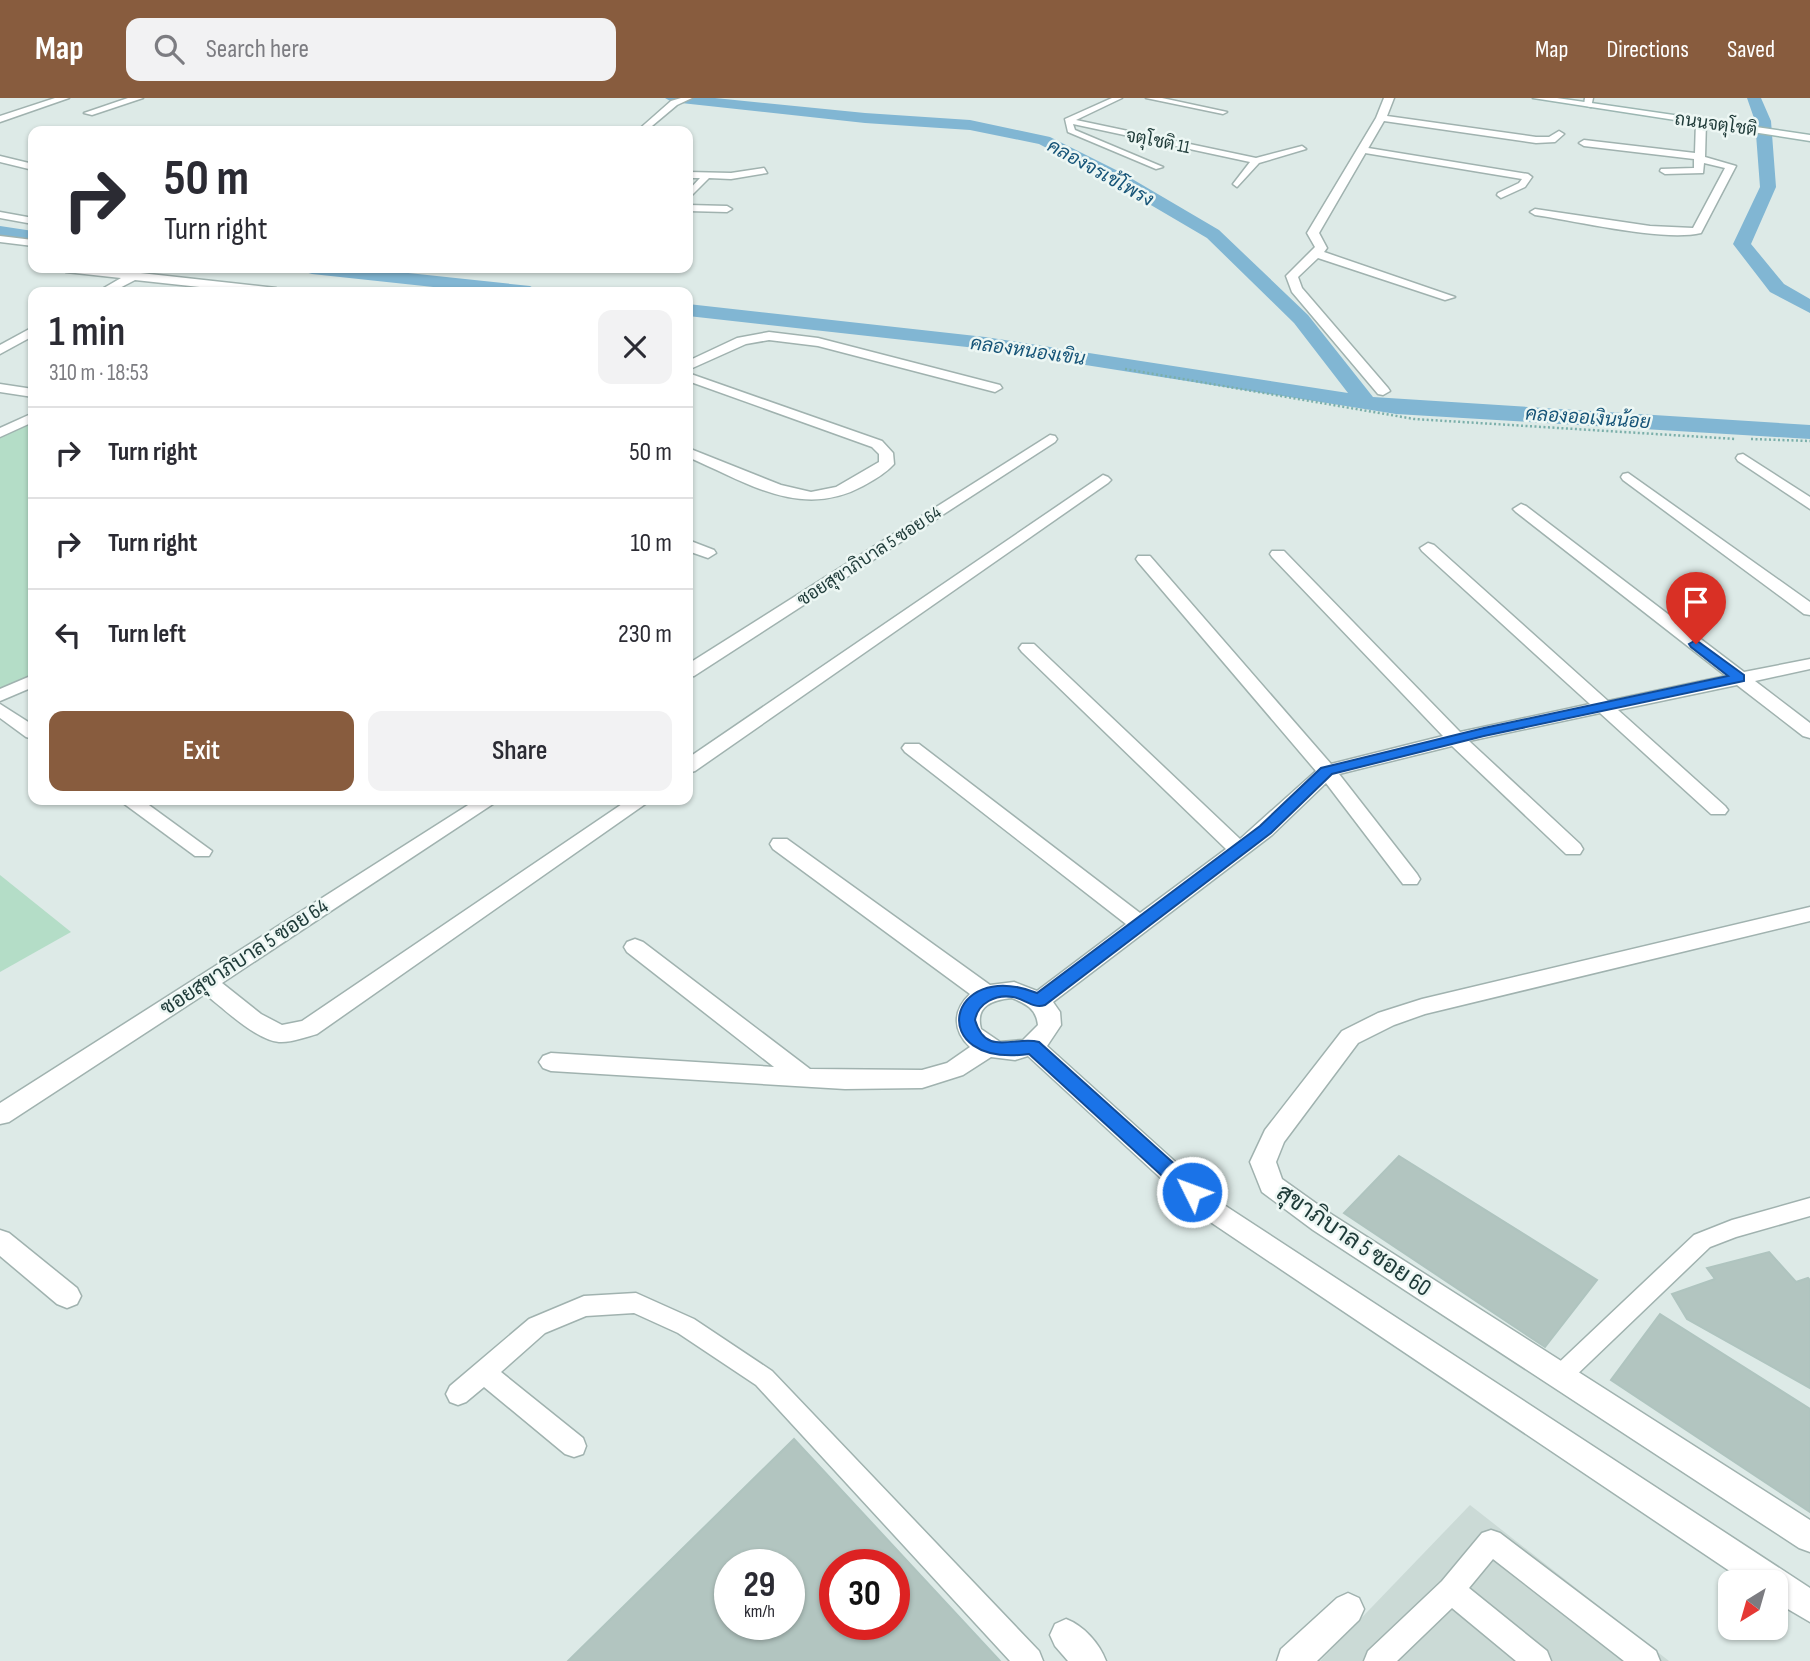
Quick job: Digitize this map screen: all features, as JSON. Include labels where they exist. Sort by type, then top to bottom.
[{"type":"street","points":[[2,117],[64,98]]},
{"type":"street","points":[[89,113],[138,98]]},
{"type":"street","points":[[1383,391],[1340,344],[1296,289],[1292,276],[1321,248],[1313,233],[1381,118],[1389,98]]},
{"type":"street","name":"ถนนจตุโชติ","points":[[1538,98],[1588,102],[1810,138]]},
{"type":"street","points":[[1381,118],[1536,140],[1551,140],[1559,134]]},
{"type":"street","points":[[1665,171],[1699,171],[1702,121]]},
{"type":"street","points":[[1688,142],[1702,144]]},
{"type":"street","points":[[1535,212],[1650,229],[1697,231],[1731,166],[1700,158],[1584,143]]},
{"type":"street","points":[[0,159],[28,166]]},
{"type":"street","points":[[0,215],[28,220]]},
{"type":"street","points":[[0,239],[28,242]]},
{"type":"street","points":[[1315,254],[1449,297]]},
{"type":"street","points":[[108,273],[196,287]]},
{"type":"street","points":[[112,287],[133,276]]},
{"type":"street","points":[[0,350],[28,334]]},
{"type":"street","points":[[693,361],[742,341],[769,336],[818,342],[995,388]]},
{"type":"street","points":[[693,379],[877,444],[886,453],[887,464],[834,493],[807,497],[787,492],[693,454]]},
{"type":"street","points":[[0,388],[28,392]]},
{"type":"street","points":[[0,433],[28,419]]},
{"type":"street","points":[[0,420],[18,424]]},
{"type":"street","name":"ซอยสุขาภิบาล 5 ซอย 64","points":[[693,669],[1050,439]]},
{"type":"street","points":[[1743,458],[1810,505]]},
{"type":"street","points":[[1628,477],[1810,610]]},
{"type":"street","points":[[693,764],[1103,480]]},
{"type":"street","points":[[1521,509],[1810,732]]},
{"type":"street","points":[[693,547],[708,553]]},
{"type":"street","points":[[1428,548],[1601,708],[1718,810]]},
{"type":"street","points":[[1278,554],[1456,739],[1573,849]]},
{"type":"street","points":[[1144,559],[1326,771],[1410,879]]},
{"type":"street","points":[[1028,648],[1239,850]]},
{"type":"street","points":[[1039,1001],[1265,830],[1326,771],[1456,739],[1810,664]]},
{"type":"street","points":[[0,696],[28,682]]},
{"type":"street","points":[[0,710],[28,730]]},
{"type":"street","points":[[912,748],[1141,925]]},
{"type":"street","points":[[136,805],[202,852]]},
{"type":"street","name":"ซอยสุขาภิบาล 5 ซอย 64","points":[[0,1115],[481,805]]},
{"type":"street","points":[[206,982],[253,1020],[280,1034],[309,1028],[634,805]]},
{"type":"street","points":[[780,844],[986,994]]},
{"type":"street","name":"สุขาภิบาล 5 ซอย 60","points":[[1810,914],[1422,1007],[1386,1019],[1350,1037],[1274,1136],[1263,1162],[1270,1185],[1322,1222],[1810,1537]]},
{"type":"street","points":[[635,947],[804,1077]]},
{"type":"street","points":[[1014,990],[1039,1001],[1051,1020],[1049,1031],[1043,1040],[1019,1051],[989,1047],[977,1040],[969,1031],[966,1020],[968,1010],[986,994],[1014,990]]},
{"type":"street","points":[[551,1062],[804,1077],[922,1079],[955,1069],[989,1047]]},
{"type":"street","points":[[1032,1047],[1212,1210],[1755,1570]]},
{"type":"street","points":[[0,1241],[67,1296]]},
{"type":"street","points":[[1788,1592],[1810,1606]]},
{"type":"street","points":[[1293,1661],[1348,1609]]},
{"type":"street","points":[[1066,1635],[1090,1661]]},
{"type":"lane","points":[[647,126],[674,103],[688,98]]},
{"type":"lane","name":"จตุโชติ 11","points":[[1068,121],[1118,98]]},
{"type":"lane","points":[[1150,98],[1223,112]]},
{"type":"lane","points":[[1068,121],[1072,132],[1159,167]]},
{"type":"lane","name":"จตุโชติ 11","points":[[1068,121],[1256,161],[1302,149]]},
{"type":"lane","points":[[1362,149],[1528,177],[1522,186],[1501,195]]},
{"type":"lane","points":[[1237,184],[1256,161]]},
{"type":"lane","points":[[693,175],[731,176],[764,171]]},
{"type":"lane","points":[[693,191],[707,176]]},
{"type":"lane","points":[[693,208],[727,209]]},
{"type":"lane","points":[[1559,1377],[1702,1241],[1732,1228],[1810,1207]]},
{"type":"lane","points":[[458,1394],[537,1325],[584,1306],[636,1303],[686,1326],[764,1378],[1029,1661]]},
{"type":"lane","points":[[482,1371],[574,1447]]},
{"type":"lane","points":[[1378,1661],[1451,1590],[1491,1542],[1646,1661]]},
{"type":"lane","points":[[1451,1590],[1537,1661]]},
{"type":"path","points":[[1125,369],[1414,419],[1688,437],[1810,441]]},
{"type":"shaded area","points":[[1470,1505],[1669,1661],[1320,1661]]},
{"type":"green space","points":[[28,421],[28,685],[0,698],[0,435]]},
{"type":"green space","points":[[0,875],[71,932],[0,972]]},
{"type":"building","points":[[1399,1156],[1597,1280],[1545,1347],[1344,1213]]},
{"type":"building","points":[[1769,1252],[1796,1282],[1808,1278],[1810,1280],[1810,1388],[1687,1319],[1672,1294],[1715,1279],[1707,1268]]},
{"type":"building","points":[[1660,1314],[1810,1409],[1810,1512],[1611,1380]]},
{"type":"building","points":[[794,1439],[896,1549],[819,1549],[819,1640],[910,1640],[910,1564],[1000,1661],[568,1661]]},
{"type":"waterway","name":"คลองจรเข้โพรง","points":[[672,98],[865,118],[970,125],[1044,140],[1116,177],[1213,234],[1301,319],[1366,402]]},
{"type":"waterway","points":[[1754,98],[1763,121],[1768,187],[1742,244],[1777,288],[1810,307]]},
{"type":"waterway","name":"คลองหนองเขิน","points":[[0,231],[28,235]]},
{"type":"waterway","name":"คลองหนองเขิน","points":[[357,273],[485,287]]},
{"type":"waterway","name":"คลองหนองเขิน","points":[[693,311],[985,343],[1396,407],[1810,432]]},
{"type":"route","points":[[1192,1192],[1032,1047],[1019,1051],[1004,1051],[977,1040],[969,1031],[966,1020],[968,1010],[975,1001],[986,994],[1014,990],[1039,1001],[1265,830],[1326,771],[1484,732],[1739,678],[1696,644]]},
{"type":"water label","name":"คลองออเงินน้อย","points":[[1588,417]]}]
